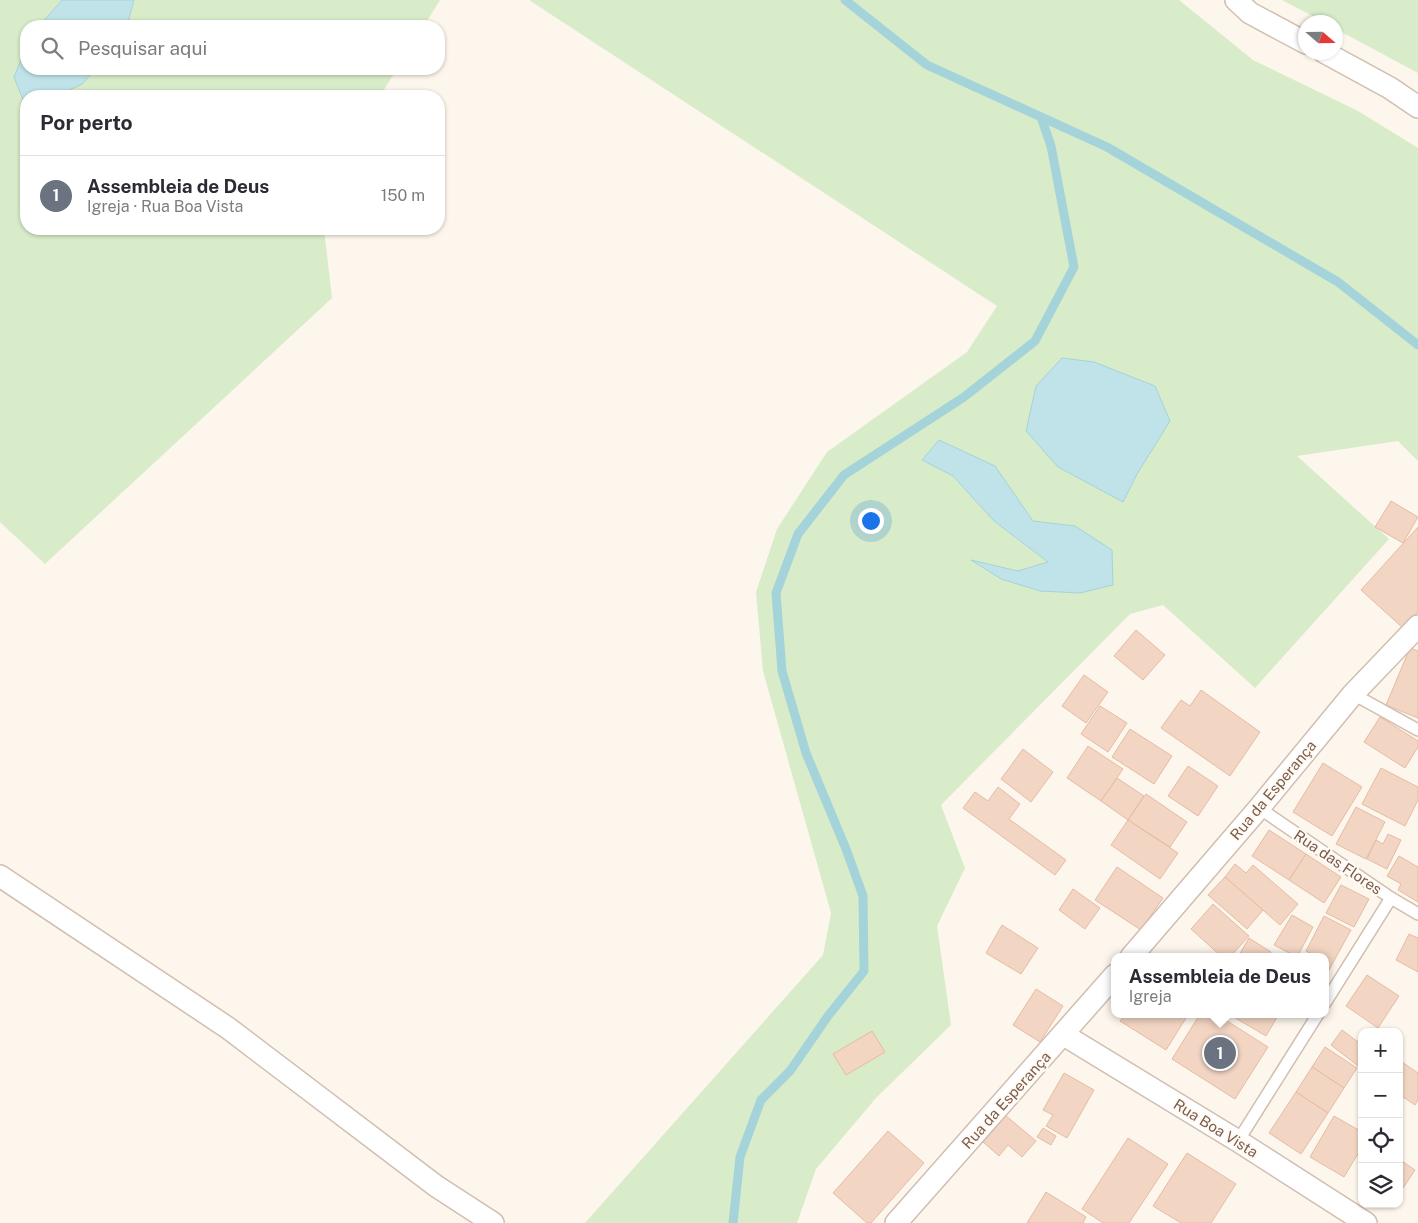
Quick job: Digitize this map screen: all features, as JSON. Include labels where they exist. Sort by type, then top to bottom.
[{"type":"street","points":[[1236,0],[1250,13],[1298,39]]},
{"type":"street","points":[[1339,60],[1390,88],[1418,106]]},
{"type":"street","name":"Rua da Esperança","points":[[1134,953],[1259,808],[1353,694],[1418,626]]},
{"type":"street","points":[[0,876],[228,1028],[436,1186],[493,1223]]},
{"type":"street","name":"Rua da Esperança","points":[[896,1223],[1111,980]]},
{"type":"street","name":"Rua Boa Vista","points":[[1064,1034],[1366,1223]]},
{"type":"lane","points":[[1353,694],[1418,730]]},
{"type":"lane","name":"Rua das Flores","points":[[1259,808],[1391,898],[1418,914]]},
{"type":"lane","points":[[1329,997],[1391,898]]},
{"type":"lane","points":[[1238,1142],[1316,1018]]},
{"type":"green space","points":[[0,0],[440,0],[428,20],[20,20],[20,75],[393,75],[384,90],[20,90],[20,235],[325,235],[332,298],[45,564],[0,522]]},
{"type":"green space","points":[[529,0],[1179,0],[1253,60],[1358,111],[1418,148],[1418,461],[1398,441],[1297,456],[1389,539],[1255,688],[1163,605],[1130,614],[941,805],[965,868],[937,926],[951,1025],[876,1098],[816,1169],[797,1223],[585,1223],[823,955],[831,913],[763,671],[756,592],[777,529],[827,452],[967,352],[997,306]]},
{"type":"green space","points":[[1282,0],[1418,0],[1418,73],[1343,33],[1343,15],[1311,15]]},
{"type":"water","points":[[62,0],[134,0],[129,20],[44,20]]},
{"type":"water","points":[[20,62],[20,75],[90,75],[82,84],[70,90],[20,90],[20,92],[14,77]]},
{"type":"water","points":[[1062,358],[1094,362],[1155,386],[1170,421],[1137,474],[1123,502],[1058,467],[1026,431],[1036,386]]},
{"type":"water","points":[[939,440],[995,466],[1033,521],[1075,526],[1112,550],[1113,585],[1080,593],[1040,591],[1001,579],[971,560],[1018,571],[1048,562],[994,521],[953,476],[922,460]]},
{"type":"building","points":[[1391,501],[1418,517],[1403,543],[1375,527]]},
{"type":"building","points":[[1418,527],[1418,612],[1403,628],[1361,590]]},
{"type":"building","points":[[1136,630],[1165,655],[1143,680],[1114,656]]},
{"type":"building","points":[[1410,648],[1418,651],[1418,718],[1386,705]]},
{"type":"building","points":[[1084,675],[1108,692],[1086,723],[1062,706]]},
{"type":"building","points":[[1201,690],[1260,732],[1230,776],[1161,728],[1181,700],[1190,706]]},
{"type":"building","points":[[1100,706],[1127,723],[1108,752],[1081,734]]},
{"type":"building","points":[[1380,717],[1418,741],[1418,747],[1405,768],[1364,742]]},
{"type":"building","points":[[1130,729],[1172,756],[1154,784],[1112,757]]},
{"type":"building","points":[[1088,746],[1123,769],[1101,801],[1067,778]]},
{"type":"building","points":[[1023,749],[1053,772],[1031,802],[1001,779]]},
{"type":"building","points":[[1323,763],[1362,787],[1332,836],[1293,812]]},
{"type":"building","points":[[1188,766],[1218,786],[1198,816],[1168,796]]},
{"type":"building","points":[[1381,768],[1418,787],[1418,800],[1405,826],[1362,804]]},
{"type":"building","points":[[1117,778],[1144,796],[1128,820],[1101,801]]},
{"type":"building","points":[[998,787],[1020,804],[1009,819],[1066,860],[1055,875],[963,808],[975,792],[988,801]]},
{"type":"building","points":[[1146,794],[1187,822],[1170,847],[1128,820]]},
{"type":"building","points":[[1356,807],[1385,822],[1366,859],[1336,844]]},
{"type":"building","points":[[1128,820],[1178,853],[1160,879],[1111,845]]},
{"type":"building","points":[[1269,830],[1306,854],[1289,880],[1252,856]]},
{"type":"building","points":[[1388,834],[1401,840],[1387,869],[1367,859],[1376,840],[1383,844]]},
{"type":"building","points":[[1306,854],[1341,877],[1324,903],[1289,880]]},
{"type":"building","points":[[1399,856],[1418,867],[1418,902],[1398,890],[1401,884],[1387,876]]},
{"type":"building","points":[[1235,864],[1246,873],[1253,865],[1298,904],[1280,925],[1225,877]]},
{"type":"building","points":[[1117,867],[1163,898],[1141,930],[1095,900]]},
{"type":"building","points":[[1225,877],[1263,910],[1247,929],[1208,895]]},
{"type":"building","points":[[1341,885],[1369,899],[1354,927],[1326,913]]},
{"type":"building","points":[[1073,889],[1100,908],[1085,929],[1059,910]]},
{"type":"building","points":[[1213,904],[1249,936],[1234,953],[1218,953],[1191,929]]},
{"type":"building","points":[[1292,915],[1313,927],[1299,953],[1289,953],[1274,945]]},
{"type":"building","points":[[1324,916],[1351,930],[1329,970],[1329,953],[1310,953],[1306,951]]},
{"type":"building","points":[[1002,925],[1038,948],[1021,974],[986,953]]},
{"type":"building","points":[[1409,934],[1418,938],[1418,972],[1396,960]]},
{"type":"building","points":[[1249,938],[1271,952],[1270,953],[1240,953]]},
{"type":"building","points":[[1367,975],[1399,996],[1378,1028],[1346,1006]]},
{"type":"building","points":[[1036,989],[1063,1006],[1040,1042],[1013,1025]]},
{"type":"building","points":[[1122,1018],[1186,1018],[1166,1050],[1120,1021]]},
{"type":"building","points":[[1198,1018],[1222,1018],[1268,1047],[1235,1099],[1172,1059]]},
{"type":"building","points":[[1235,1018],[1277,1018],[1266,1036]]},
{"type":"building","points":[[1342,1030],[1358,1042],[1358,1066],[1331,1045]]},
{"type":"building","points":[[872,1031],[885,1052],[846,1075],[833,1054]]},
{"type":"building","points":[[1325,1047],[1357,1068],[1344,1088],[1312,1067]]},
{"type":"building","points":[[1403,1063],[1418,1073],[1418,1100],[1415,1105],[1403,1097]]},
{"type":"building","points":[[1312,1067],[1344,1088],[1328,1113],[1296,1092]]},
{"type":"building","points":[[1064,1073],[1094,1090],[1067,1138],[1046,1126],[1053,1115],[1043,1110]]},
{"type":"building","points":[[1296,1092],[1328,1113],[1301,1154],[1269,1133]]},
{"type":"building","points":[[1005,1115],[1036,1141],[1022,1157],[1008,1145],[999,1156],[983,1142]]},
{"type":"building","points":[[1334,1116],[1358,1130],[1358,1154],[1344,1177],[1310,1157]]},
{"type":"building","points":[[1043,1128],[1056,1136],[1051,1145],[1037,1137]]},
{"type":"building","points":[[888,1131],[924,1163],[871,1223],[867,1223],[833,1193]]},
{"type":"building","points":[[1128,1138],[1168,1164],[1129,1223],[1103,1223],[1082,1209]]},
{"type":"building","points":[[1187,1153],[1236,1184],[1211,1223],[1181,1223],[1153,1206]]},
{"type":"building","points":[[1403,1162],[1415,1170],[1403,1188]]},
{"type":"building","points":[[1046,1192],[1086,1217],[1083,1223],[1027,1223]]},
{"type":"waterway","points":[[845,0],[927,65],[1107,147],[1338,282],[1418,345]]},
{"type":"waterway","points":[[733,1223],[740,1157],[761,1100],[790,1071],[828,1016],[864,971],[863,896],[846,849],[806,753],[782,671],[776,593],[798,534],[844,475],[964,397],[1035,341],[1074,267],[1051,146],[1041,117]]},
{"type":"place","name":"Assembleia de Deus","points":[[1220,1053]]}]
